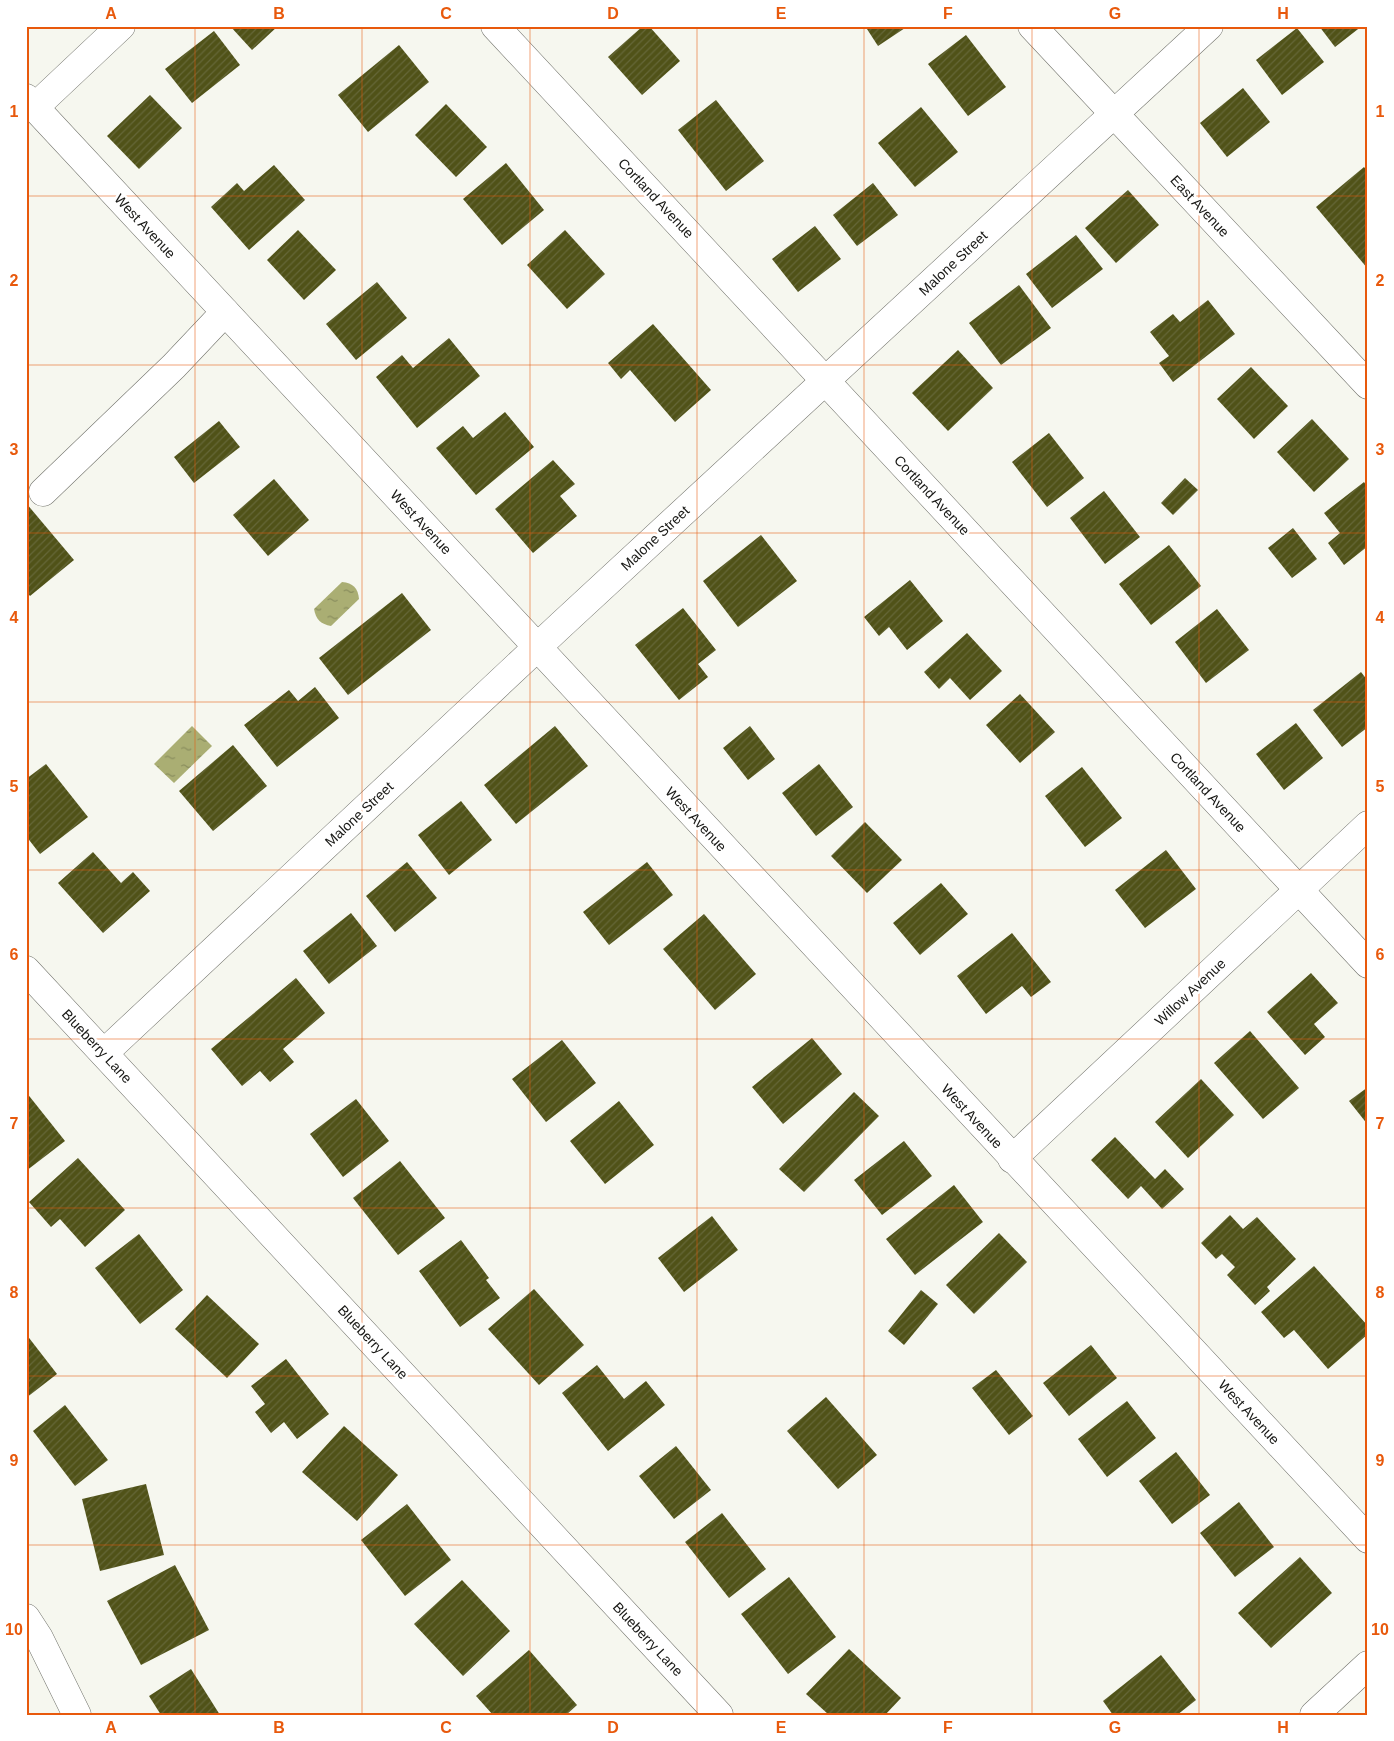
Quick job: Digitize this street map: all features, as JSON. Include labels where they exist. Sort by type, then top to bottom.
[{"type":"street","points":[[30,102],[121,26]]},
{"type":"street","name":"Cortland Avenue","points":[[495,26],[1368,964]]},
{"type":"street","name":"East Avenue","points":[[1032,26],[1368,385]]},
{"type":"street","name":"Malone Street","points":[[104,1053],[537,648],[1209,26]]},
{"type":"street","name":"West Avenue","points":[[30,102],[1012,1159],[1368,1539]]},
{"type":"street","points":[[43,492],[174,366],[225,312]]},
{"type":"street","name":"Willow Avenue","points":[[1012,1159],[1368,826]]},
{"type":"street","name":"Blueberry Lane","points":[[26,970],[719,1715]]},
{"type":"street","points":[[26,1618],[39,1638],[77,1715]]},
{"type":"street","points":[[1314,1715],[1368,1665]]},
{"type":"water","points":[[342,582],[354,587],[359,599],[331,626],[324,624],[316,616],[314,609]]},
{"type":"water","points":[[192,726],[212,746],[174,783],[154,764]]},
{"type":"building","points":[[230,26],[278,26],[252,50]]},
{"type":"building","points":[[643,26],[649,26],[680,61],[642,95],[608,57]]},
{"type":"building","points":[[865,26],[908,26],[878,46]]},
{"type":"building","points":[[1319,26],[1362,26],[1335,47]]},
{"type":"building","points":[[1297,28],[1324,62],[1282,95],[1256,60]]},
{"type":"building","points":[[214,31],[240,65],[192,103],[165,69]]},
{"type":"building","points":[[966,35],[1006,87],[968,116],[928,64]]},
{"type":"building","points":[[399,45],[429,82],[368,132],[338,95]]},
{"type":"building","points":[[1243,88],[1270,122],[1227,157],[1200,123]]},
{"type":"building","points":[[150,95],[182,128],[139,169],[107,136]]},
{"type":"building","points":[[716,100],[764,161],[726,191],[678,130]]},
{"type":"building","points":[[446,104],[487,147],[456,177],[415,135]]},
{"type":"building","points":[[921,107],[958,152],[915,187],[878,143]]},
{"type":"building","points":[[506,163],[544,210],[502,245],[463,199]]},
{"type":"building","points":[[274,165],[305,200],[249,250],[211,207],[237,183],[244,191]]},
{"type":"building","points":[[1364,167],[1368,172],[1368,269],[1316,207]]},
{"type":"building","points":[[873,183],[898,215],[857,246],[833,215]]},
{"type":"building","points":[[1128,190],[1159,225],[1116,263],[1085,228]]},
{"type":"building","points":[[815,226],[841,259],[798,292],[772,259]]},
{"type":"building","points":[[298,230],[336,270],[304,300],[267,260]]},
{"type":"building","points":[[565,230],[605,274],[567,309],[527,265]]},
{"type":"building","points":[[1076,235],[1103,269],[1052,308],[1026,274]]},
{"type":"building","points":[[377,282],[407,318],[356,360],[326,324]]},
{"type":"building","points":[[1019,285],[1051,328],[1001,365],[969,323]]},
{"type":"building","points":[[1208,300],[1235,334],[1173,382],[1159,363],[1169,356],[1150,332],[1173,314],[1180,322]]},
{"type":"building","points":[[653,324],[711,390],[675,422],[630,370],[621,379],[608,363]]},
{"type":"building","points":[[449,338],[480,376],[417,428],[376,377],[402,355],[413,368]]},
{"type":"building","points":[[958,350],[993,388],[948,431],[912,393]]},
{"type":"building","points":[[1251,367],[1288,406],[1254,439],[1217,399]]},
{"type":"building","points":[[505,412],[534,447],[476,495],[436,448],[463,426],[473,438]]},
{"type":"building","points":[[1312,419],[1349,459],[1314,492],[1277,452]]},
{"type":"building","points":[[219,421],[240,447],[194,483],[174,457]]},
{"type":"building","points":[[1049,433],[1084,478],[1047,507],[1012,462]]},
{"type":"building","points":[[553,460],[575,484],[560,496],[577,516],[533,553],[495,509]]},
{"type":"building","points":[[1185,478],[1198,490],[1173,515],[1161,503]]},
{"type":"building","points":[[274,479],[309,520],[268,556],[233,515]]},
{"type":"building","points":[[1364,482],[1368,488],[1368,546],[1344,565],[1328,543],[1340,533],[1324,513]]},
{"type":"building","points":[[1104,491],[1140,537],[1105,564],[1070,518]]},
{"type":"building","points":[[26,503],[74,560],[30,596],[26,591]]},
{"type":"building","points":[[1293,528],[1317,559],[1292,578],[1268,548]]},
{"type":"building","points":[[761,535],[797,581],[738,627],[703,581]]},
{"type":"building","points":[[1169,545],[1201,586],[1151,625],[1119,584]]},
{"type":"building","points":[[910,580],[943,621],[907,650],[889,627],[879,636],[864,617]]},
{"type":"building","points":[[402,593],[431,630],[348,695],[319,658]]},
{"type":"building","points":[[683,608],[716,650],[698,664],[708,677],[679,700],[635,645]]},
{"type":"building","points":[[1217,609],[1249,650],[1206,683],[1175,642]]},
{"type":"building","points":[[967,633],[1002,671],[970,700],[950,678],[939,689],[924,672]]},
{"type":"building","points":[[1361,672],[1368,681],[1368,727],[1342,747],[1313,710]]},
{"type":"building","points":[[315,687],[339,718],[277,767],[244,725],[289,690],[298,701]]},
{"type":"building","points":[[1020,694],[1055,732],[1020,763],[986,725]]},
{"type":"building","points":[[1296,723],[1323,758],[1284,790],[1256,754]]},
{"type":"building","points":[[555,726],[588,766],[516,824],[484,785]]},
{"type":"building","points":[[750,726],[775,759],[748,780],[723,748]]},
{"type":"building","points":[[233,745],[267,786],[213,831],[179,791]]},
{"type":"building","points":[[46,764],[88,817],[40,854],[26,836],[26,779]]},
{"type":"building","points":[[819,764],[853,807],[816,836],[782,793]]},
{"type":"building","points":[[1082,767],[1122,818],[1085,847],[1045,796]]},
{"type":"building","points":[[461,801],[492,840],[449,875],[418,835]]},
{"type":"building","points":[[865,822],[902,860],[867,893],[831,856]]},
{"type":"building","points":[[1166,850],[1196,889],[1145,928],[1115,890]]},
{"type":"building","points":[[93,852],[121,883],[133,872],[150,891],[103,933],[58,883]]},
{"type":"building","points":[[407,862],[437,898],[395,932],[366,896]]},
{"type":"building","points":[[647,862],[673,895],[609,945],[583,912]]},
{"type":"building","points":[[941,883],[968,914],[920,955],[893,923]]},
{"type":"building","points":[[351,913],[377,946],[329,984],[303,951]]},
{"type":"building","points":[[704,914],[756,974],[715,1010],[663,949]]},
{"type":"building","points":[[1012,933],[1051,982],[1031,997],[1022,986],[986,1014],[957,976]]},
{"type":"building","points":[[1311,973],[1338,1003],[1314,1024],[1325,1037],[1305,1055],[1267,1012]]},
{"type":"building","points":[[296,978],[325,1013],[283,1049],[294,1062],[270,1082],[260,1071],[242,1086],[211,1049]]},
{"type":"building","points":[[1250,1031],[1299,1088],[1263,1119],[1214,1063]]},
{"type":"building","points":[[812,1038],[842,1074],[783,1124],[752,1087]]},
{"type":"building","points":[[562,1040],[596,1083],[546,1122],[512,1079]]},
{"type":"building","points":[[1201,1079],[1234,1115],[1188,1158],[1155,1122]]},
{"type":"building","points":[[1368,1087],[1368,1125],[1349,1101]]},
{"type":"building","points":[[26,1092],[65,1141],[26,1171]]},
{"type":"building","points":[[854,1092],[879,1116],[804,1192],[779,1169]]},
{"type":"building","points":[[356,1099],[389,1141],[343,1177],[310,1134]]},
{"type":"building","points":[[619,1101],[654,1145],[605,1184],[570,1141]]},
{"type":"building","points":[[1115,1137],[1155,1179],[1165,1169],[1184,1189],[1162,1209],[1141,1186],[1128,1199],[1091,1160]]},
{"type":"building","points":[[904,1141],[932,1176],[882,1215],[854,1180]]},
{"type":"building","points":[[78,1158],[125,1210],[85,1247],[60,1219],[51,1227],[29,1202]]},
{"type":"building","points":[[400,1161],[445,1218],[398,1255],[353,1198]]},
{"type":"building","points":[[954,1185],[983,1222],[915,1275],[886,1239]]},
{"type":"building","points":[[1230,1215],[1243,1229],[1257,1217],[1296,1259],[1267,1287],[1270,1291],[1255,1305],[1227,1275],[1235,1267],[1222,1254],[1216,1259],[1201,1243]]},
{"type":"building","points":[[712,1216],[738,1250],[684,1292],[658,1258]]},
{"type":"building","points":[[999,1233],[1027,1262],[974,1314],[946,1285]]},
{"type":"building","points":[[139,1234],[183,1290],[140,1324],[95,1268]]},
{"type":"building","points":[[461,1240],[489,1278],[486,1280],[500,1298],[460,1327],[419,1271]]},
{"type":"building","points":[[1314,1266],[1368,1326],[1368,1334],[1328,1369],[1294,1330],[1284,1338],[1261,1312]]},
{"type":"building","points":[[534,1289],[584,1345],[539,1385],[488,1329]]},
{"type":"building","points":[[921,1290],[938,1304],[904,1345],[888,1331]]},
{"type":"building","points":[[207,1295],[259,1344],[227,1378],[175,1329]]},
{"type":"building","points":[[26,1334],[57,1374],[26,1398]]},
{"type":"building","points":[[1091,1345],[1117,1378],[1069,1416],[1043,1383]]},
{"type":"building","points":[[286,1359],[329,1414],[297,1439],[284,1422],[271,1433],[255,1412],[265,1404],[251,1386]]},
{"type":"building","points":[[597,1365],[624,1399],[646,1381],[665,1405],[608,1451],[562,1393]]},
{"type":"building","points":[[996,1370],[1033,1416],[1009,1435],[972,1388]]},
{"type":"building","points":[[826,1397],[877,1455],[838,1489],[787,1431]]},
{"type":"building","points":[[1127,1401],[1156,1438],[1107,1477],[1078,1439]]},
{"type":"building","points":[[65,1405],[108,1460],[75,1486],[33,1431]]},
{"type":"building","points":[[344,1426],[398,1475],[357,1521],[302,1472]]},
{"type":"building","points":[[676,1446],[711,1490],[674,1519],[639,1476]]},
{"type":"building","points":[[1176,1452],[1210,1495],[1172,1524],[1139,1481]]},
{"type":"building","points":[[146,1484],[164,1555],[100,1571],[82,1499]]},
{"type":"building","points":[[1239,1502],[1274,1547],[1235,1577],[1200,1533]]},
{"type":"building","points":[[407,1504],[451,1560],[405,1596],[361,1540]]},
{"type":"building","points":[[722,1513],[766,1569],[729,1598],[685,1542]]},
{"type":"building","points":[[1300,1557],[1332,1593],[1271,1648],[1238,1613]]},
{"type":"building","points":[[175,1565],[209,1630],[141,1665],[107,1601]]},
{"type":"building","points":[[789,1577],[836,1637],[788,1674],[741,1614]]},
{"type":"building","points":[[462,1580],[510,1631],[463,1676],[414,1624]]},
{"type":"building","points":[[849,1649],[901,1698],[885,1715],[829,1715],[806,1694]]},
{"type":"building","points":[[529,1650],[577,1705],[566,1715],[493,1715],[476,1696]]},
{"type":"building","points":[[1161,1655],[1196,1700],[1177,1715],[1113,1715],[1103,1701]]},
{"type":"building","points":[[191,1669],[220,1715],[161,1715],[149,1696]]}]
